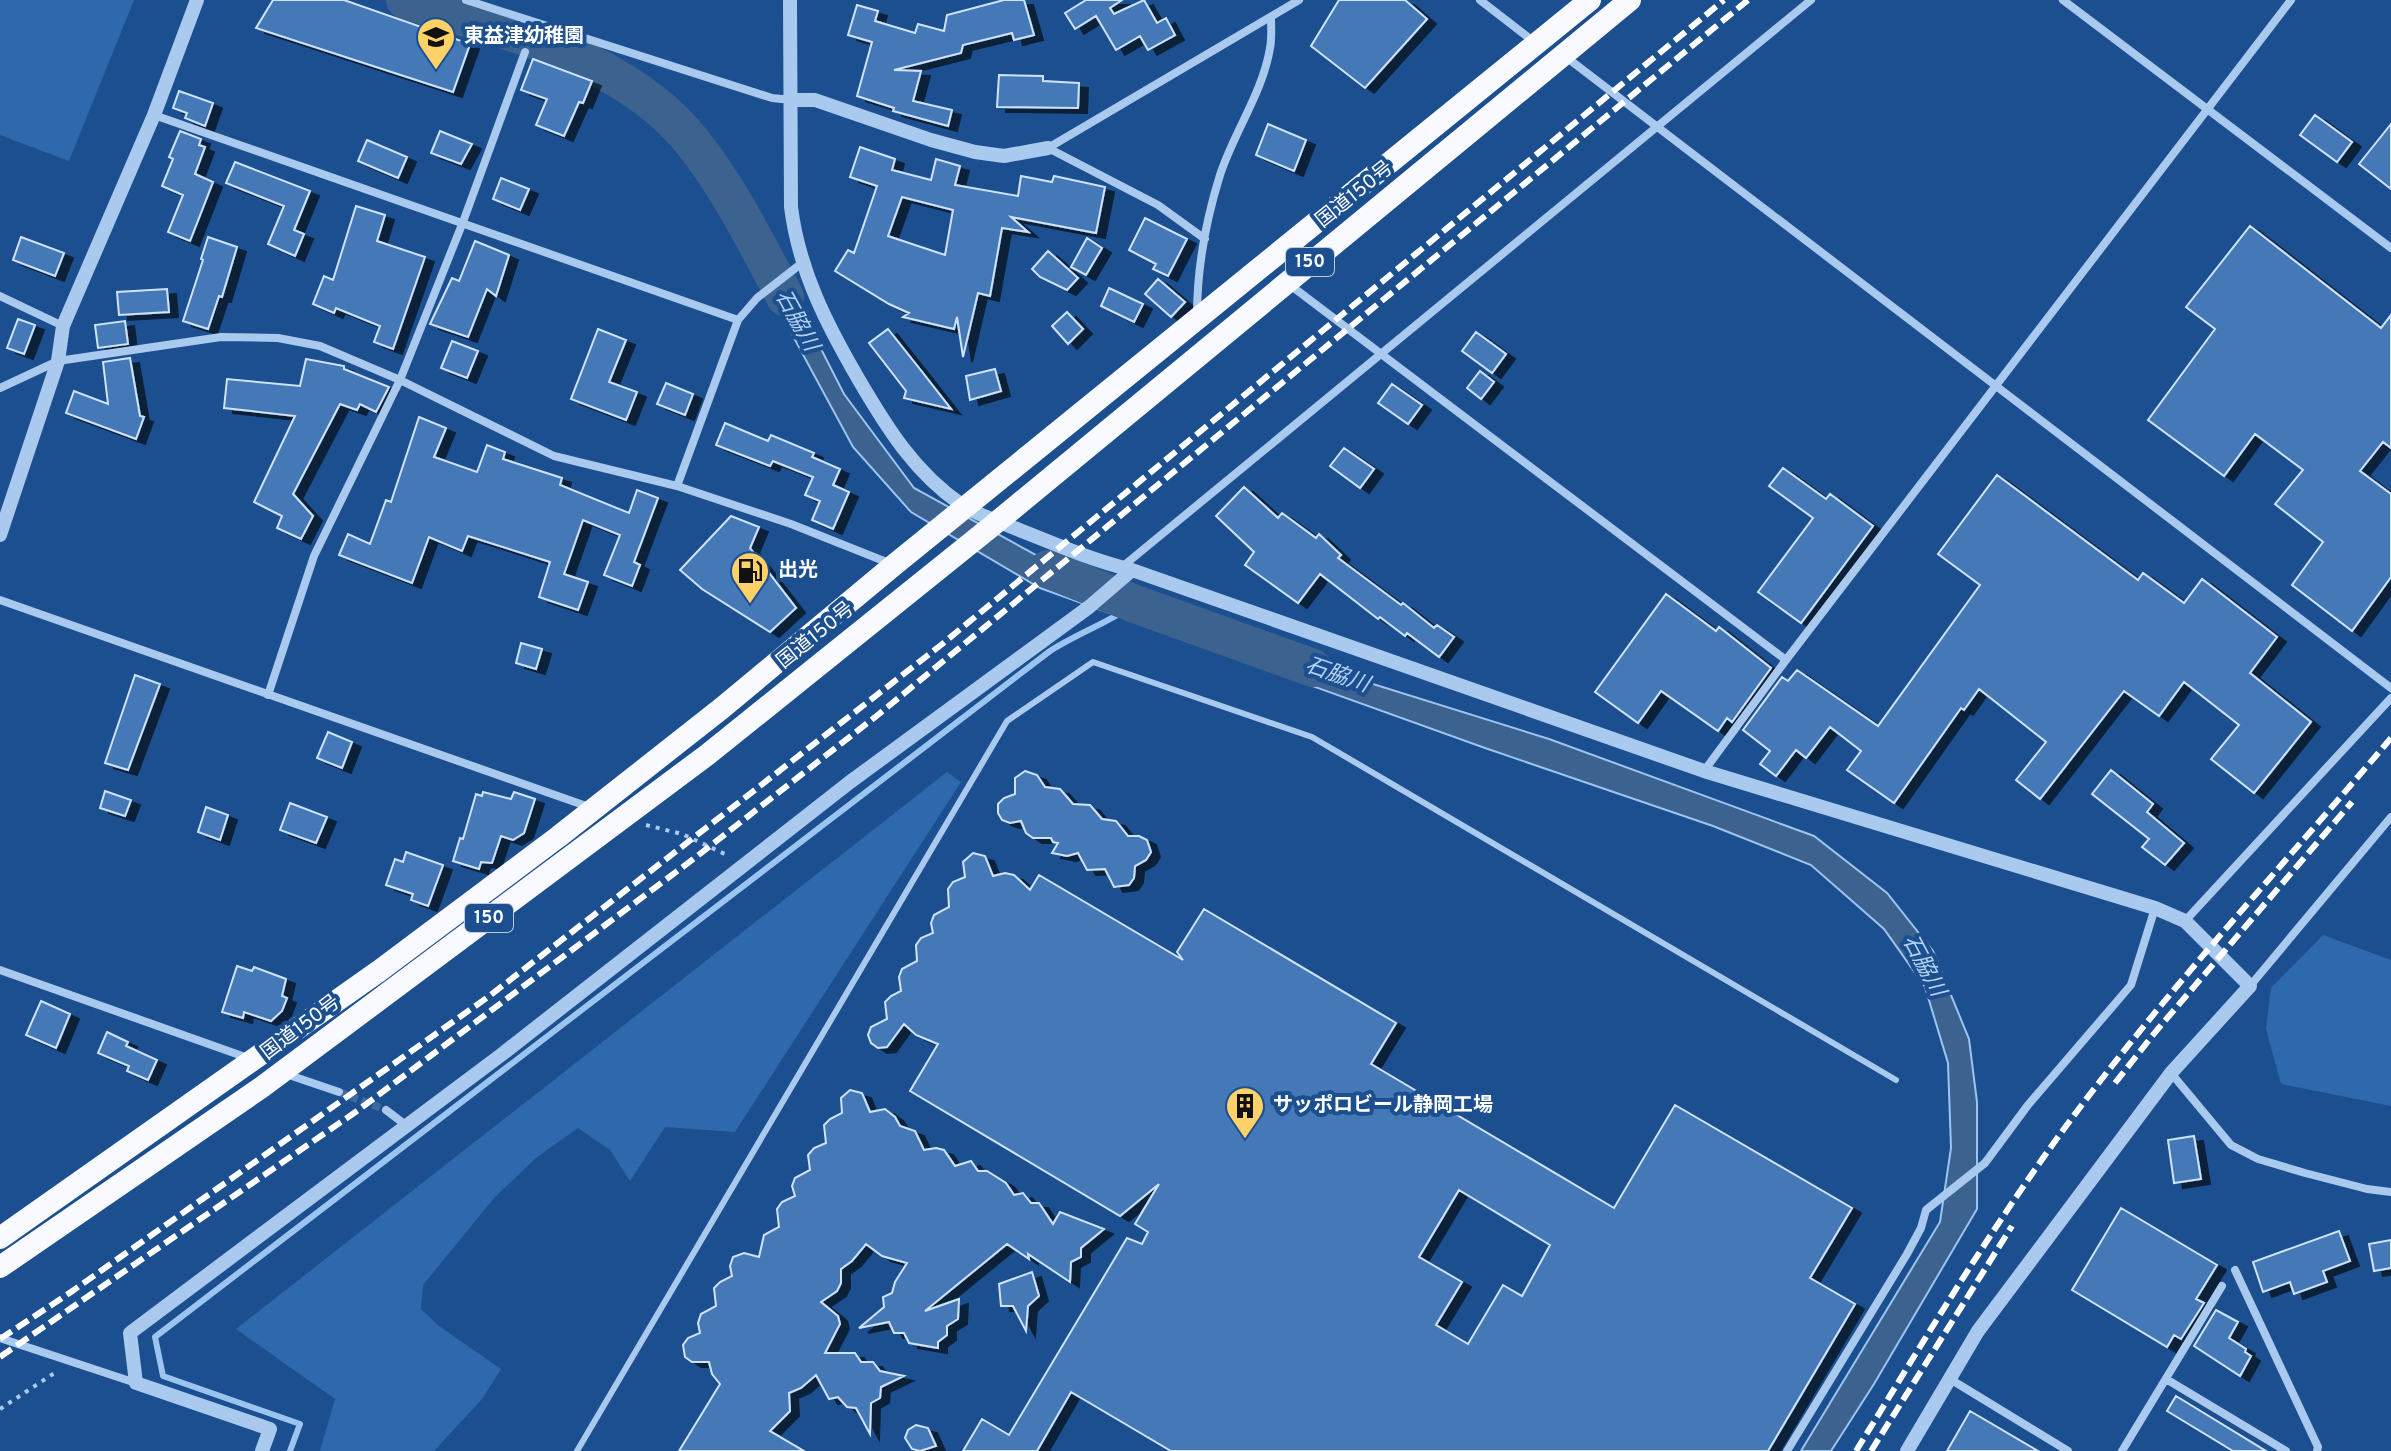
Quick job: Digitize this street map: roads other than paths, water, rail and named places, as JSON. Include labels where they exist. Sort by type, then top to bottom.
[{"type":"highway","name":"国道150号","points":[[0,1238],[379,971],[558,837],[722,708],[1590,0]]},
{"type":"highway","name":"国道150号","points":[[0,1267],[282,1072],[707,755],[995,523],[1630,0]]},
{"type":"street","points":[[0,535],[58,361],[63,326],[154,115],[197,0]]},
{"type":"street","points":[[466,0],[772,98],[815,100],[931,140],[1004,156],[1048,148],[1299,0]]},
{"type":"street","points":[[790,0],[791,207],[802,263],[826,323],[883,421],[917,468],[964,509],[1101,563],[1127,569],[1704,771],[2155,908],[2185,921],[2250,986]]},
{"type":"street","points":[[1480,0],[1537,44]]},
{"type":"street","points":[[136,1383],[130,1333],[407,1126],[850,782],[1089,607],[1127,569],[1379,354],[1811,0]]},
{"type":"street","points":[[2063,0],[2391,248]]},
{"type":"street","points":[[1704,771],[2291,0]]},
{"type":"street","points":[[1197,318],[1197,283],[1221,173],[1263,73],[1270,47],[1271,17]]},
{"type":"street","points":[[268,695],[314,556],[400,380],[463,222],[525,52]]},
{"type":"street","points":[[1563,55],[2391,688]]},
{"type":"street","points":[[154,115],[738,320]]},
{"type":"street","points":[[1048,148],[1158,205],[1205,239]]},
{"type":"street","points":[[677,486],[738,320],[757,298],[802,263]]},
{"type":"street","points":[[1287,282],[1786,660]]},
{"type":"street","points":[[0,296],[63,326]]},
{"type":"street","points":[[0,388],[58,361],[221,337],[278,338],[320,346],[400,380],[554,456],[677,486],[791,524],[894,565]]},
{"type":"street","points":[[0,600],[592,808]]},
{"type":"street","points":[[2185,921],[2391,698]]},
{"type":"street","points":[[1907,1451],[1978,1331],[2171,1073],[2250,986],[2391,817]]},
{"type":"street","points":[[1787,1451],[1907,1254],[1921,1228],[1926,1210],[1985,1163],[2028,1105],[2131,985],[2155,908]]},
{"type":"street","points":[[0,970],[253,1059]]},
{"type":"street","points":[[282,1072],[339,1092]]},
{"type":"street","points":[[2171,1073],[2231,1145],[2258,1159],[2305,1173],[2391,1192]]},
{"type":"street","points":[[386,1110],[407,1126]]},
{"type":"street","points":[[2235,1270],[2318,1447],[2317,1451]]},
{"type":"street","points":[[2122,1451],[2222,1286]]},
{"type":"street","points":[[0,1338],[270,1429],[262,1451]]},
{"type":"street","points":[[1950,1379],[2068,1451]]},
{"type":"street","points":[[2166,1379],[2286,1451]]},
{"type":"lane","points":[[577,1451],[1007,721],[1093,662],[1312,737],[1896,1080]]},
{"type":"water","points":[[764,242],[844,394],[914,488],[1136,610],[1549,739],[1814,836],[1887,893],[1933,951],[1969,1039],[1977,1102],[1977,1209],[1831,1451],[1801,1451],[1940,1222],[1951,1148],[1948,1063],[1925,987],[1884,929],[1811,865],[1713,826],[1485,748],[1040,588],[911,512],[853,447],[755,266]]},
{"type":"waterway","name":"石脇川","points":[[405,0],[553,48],[589,63],[655,104],[683,131],[712,168],[785,297]]},
{"type":"waterway","name":"石脇川","points":[[1048,569],[1313,668]]},
{"type":"waterway","points":[[290,1451],[300,1424],[163,1376],[155,1337],[1050,651],[1135,604]]},
{"type":"tunnel","points":[[339,1092],[386,1110]]},
{"type":"railway","points":[[0,1339],[488,997],[679,849],[941,645],[1724,0]]},
{"type":"railway","points":[[0,1357],[357,1111],[696,857],[879,714],[1748,0]]},
{"type":"railway","points":[[1856,1451],[2001,1219],[2092,1091],[2175,988],[2391,738]]},
{"type":"railway","points":[[2115,1083],[2352,802]]},
{"type":"railway","points":[[1871,1451],[2012,1226]]},
{"type":"place","name":"東益津幼稚園","points":[[436,71]]},
{"type":"place","name":"出光","points":[[750,605]]},
{"type":"place","name":"サッポロビール静岡工場","points":[[1245,1140]]}]
